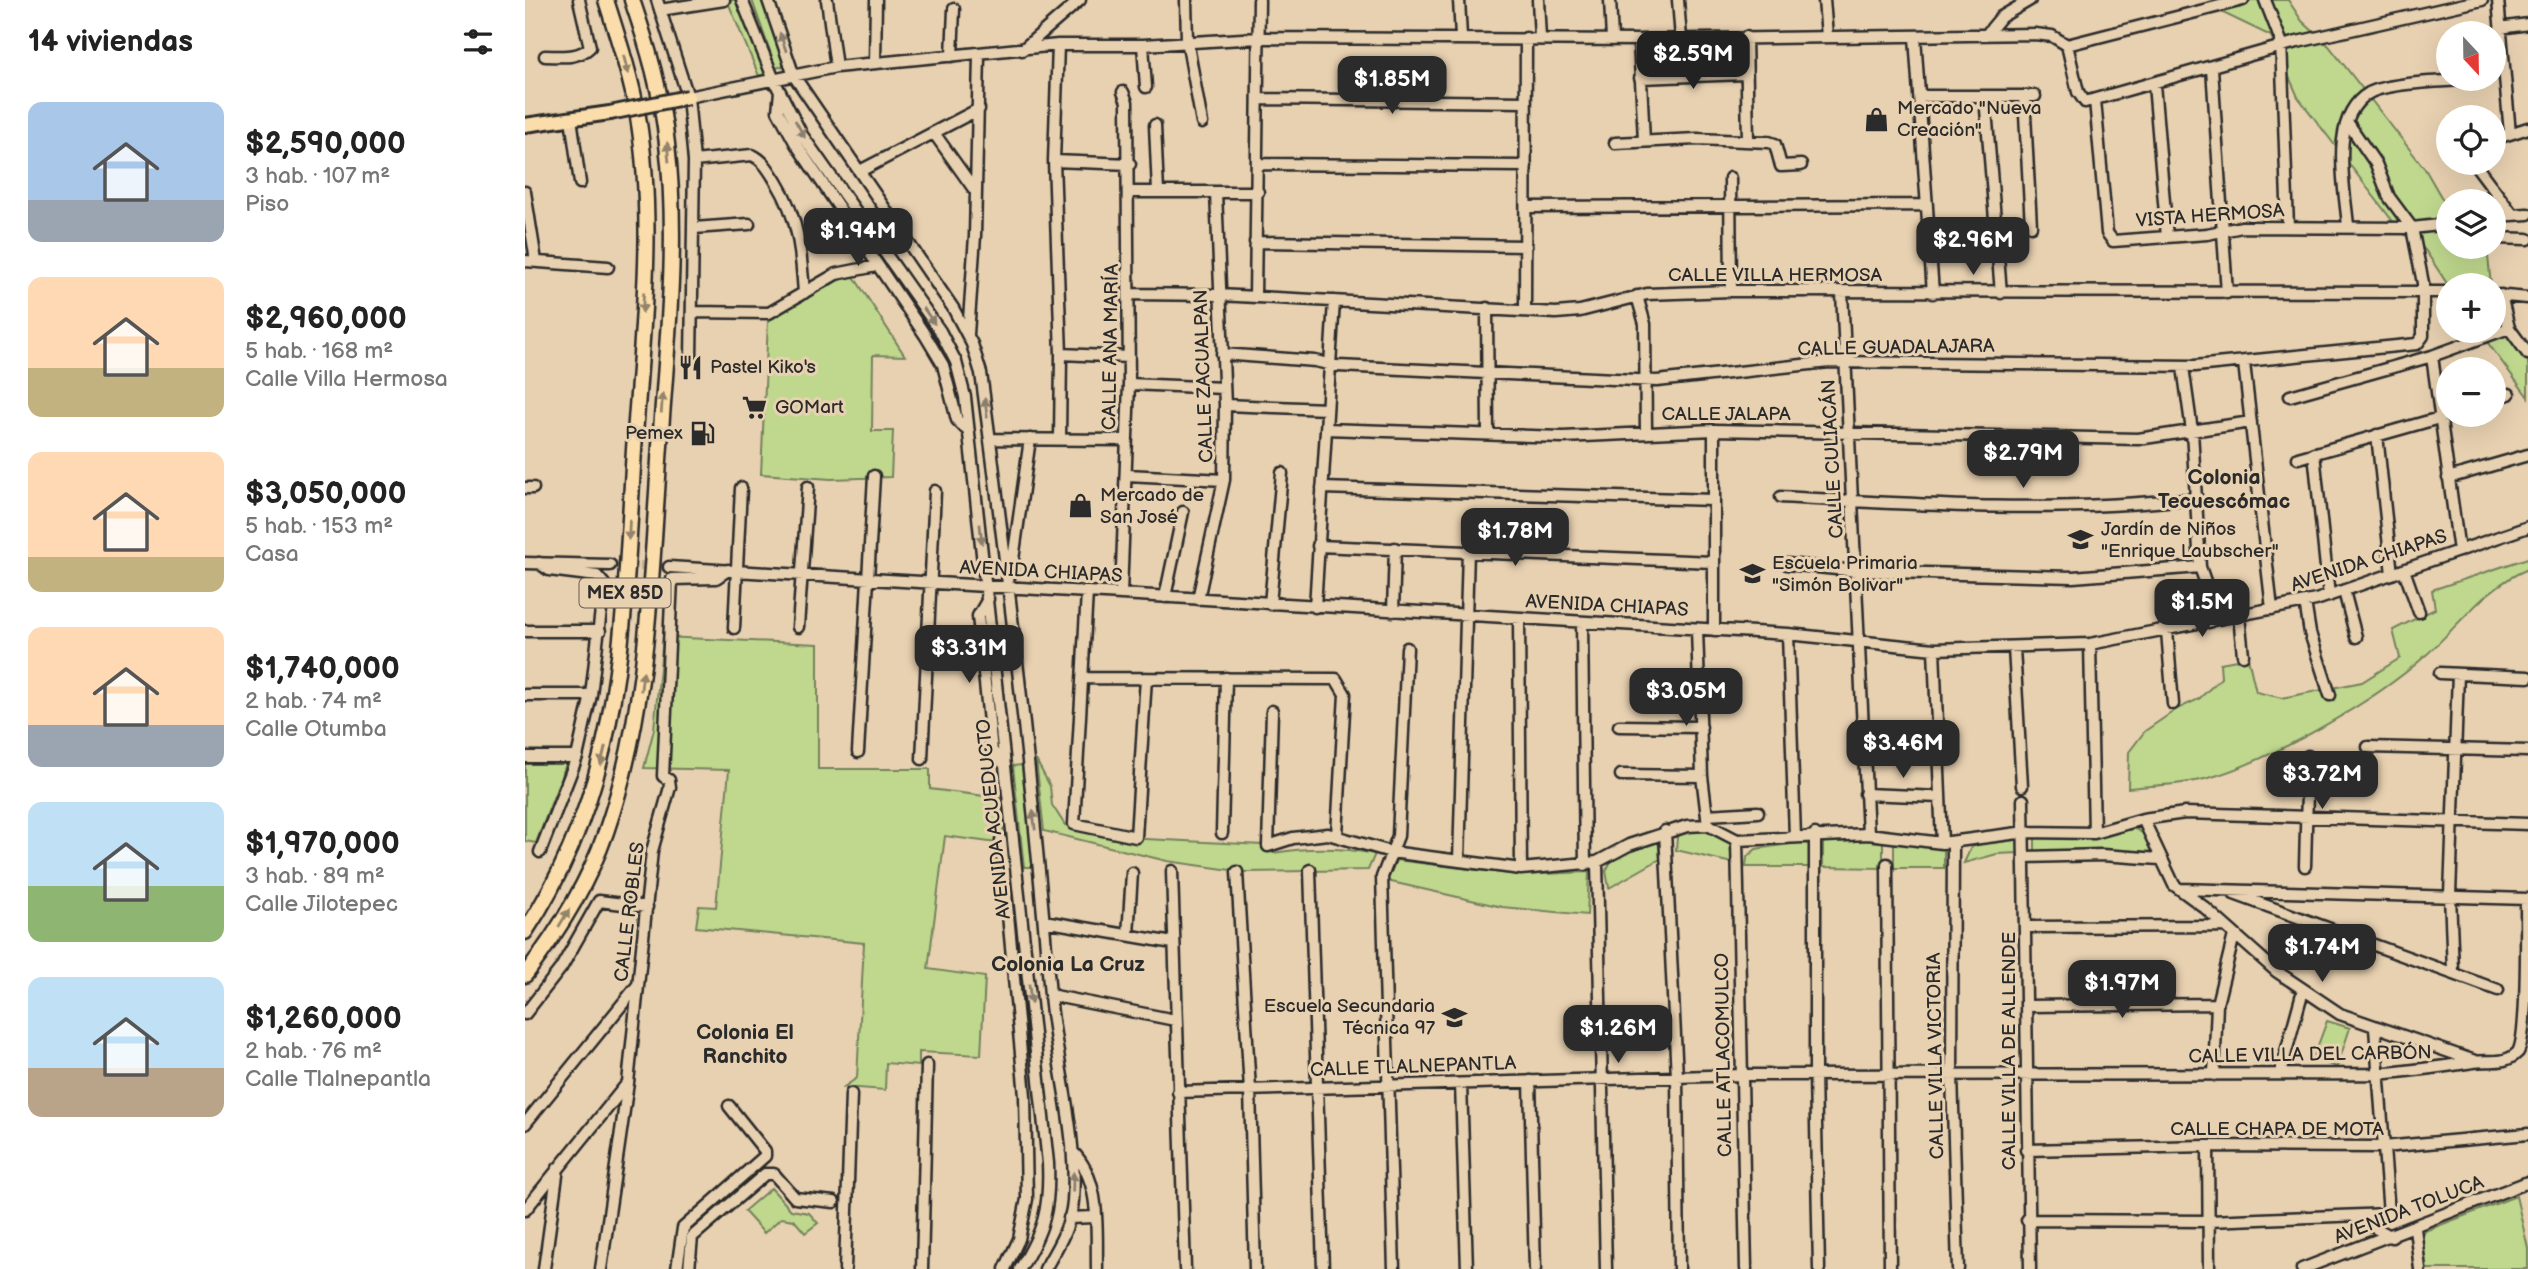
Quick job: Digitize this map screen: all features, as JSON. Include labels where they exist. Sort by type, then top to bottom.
[{"type":"highway","name":"MEX 85D","points":[[525,932],[564,867],[597,778],[613,709],[621,640],[646,221],[638,118],[606,0]]},
{"type":"highway","name":"MEX 85D","points":[[525,975],[564,919],[605,834],[630,752],[647,639],[667,321],[671,185],[655,73],[632,0]]},
{"type":"main road","points":[[525,125],[610,113],[688,97]]},
{"type":"street","points":[[545,56],[570,57],[585,52],[590,47],[579,0],[569,0]]},
{"type":"street","points":[[691,359],[694,161],[688,97],[658,5],[725,0]]},
{"type":"street","name":"AVENIDA ACUEDUCTO","points":[[742,0],[774,80],[803,135],[940,331],[956,362],[969,432],[988,599],[1019,877],[1050,1199],[1038,1239],[1020,1269]]},
{"type":"street","name":"AVENIDA ACUEDUCTO","points":[[768,0],[794,76],[953,308],[968,336],[981,373],[1009,587],[1040,872],[1050,995],[1071,1151],[1073,1203],[1063,1237],[1045,1269]]},
{"type":"street","points":[[827,0],[836,67]]},
{"type":"street","points":[[875,63],[876,0]]},
{"type":"street","points":[[1022,50],[1080,0]]},
{"type":"street","points":[[1185,0],[1187,40],[1202,123]]},
{"type":"street","points":[[1255,296],[1259,0]]},
{"type":"street","points":[[1459,0],[1461,37]]},
{"type":"street","points":[[1538,0],[1540,38]]},
{"type":"street","points":[[1610,0],[1612,39]]},
{"type":"street","points":[[1678,0],[1681,39]]},
{"type":"street","points":[[1824,0],[1827,36]]},
{"type":"street","points":[[688,97],[836,67],[1058,46],[1143,45],[1259,37],[1612,39],[1639,44],[1681,39],[1745,37],[2035,34],[2052,36],[2067,45],[2243,0]]},
{"type":"street","points":[[2265,0],[2277,26],[2281,47],[2288,227]]},
{"type":"street","points":[[2067,45],[2078,92],[2083,102],[2281,47],[2482,0]]},
{"type":"street","points":[[2498,0],[2500,21]]},
{"type":"street","points":[[1986,35],[2001,17],[2028,1]]},
{"type":"street","points":[[952,56],[954,9]]},
{"type":"street","points":[[2506,27],[2528,24]]},
{"type":"street","points":[[1745,37],[1748,140]]},
{"type":"street","points":[[1915,37],[1933,293]]},
{"type":"street","points":[[1525,310],[1526,38]]},
{"type":"street","points":[[1639,44],[1644,141]]},
{"type":"street","points":[[1143,45],[1146,87]]},
{"type":"street","points":[[1058,46],[1054,161],[1061,354],[1060,439]]},
{"type":"street","points":[[968,336],[977,192],[979,55]]},
{"type":"street","points":[[2212,68],[2225,230],[2227,293]]},
{"type":"street","points":[[1640,78],[1745,74]]},
{"type":"street","points":[[2348,226],[2343,148],[2348,123],[2361,100],[2380,89],[2436,83]]},
{"type":"street","points":[[2154,84],[2167,237]]},
{"type":"street","points":[[2502,91],[2510,133]]},
{"type":"street","points":[[780,92],[778,111],[796,144],[925,335],[943,365],[957,420],[969,432]]},
{"type":"street","points":[[1920,96],[2029,96],[2031,226]]},
{"type":"street","name":"CALLE ANA MARÍA","points":[[1121,594],[1127,475],[1130,294],[1130,164],[1125,97]]},
{"type":"street","points":[[1985,97],[2001,293]]},
{"type":"street","points":[[1259,99],[1526,102]]},
{"type":"street","name":"VISTA HERMOSA","points":[[2095,100],[2108,236],[2117,241],[2225,230],[2348,226],[2412,228],[2436,225]]},
{"type":"street","points":[[860,172],[979,109]]},
{"type":"street","points":[[571,118],[580,183]]},
{"type":"street","points":[[2348,123],[2376,164],[2389,197],[2412,228],[2422,272],[2422,292]]},
{"type":"street","points":[[1155,125],[1157,192]]},
{"type":"street","points":[[2506,134],[2528,128]]},
{"type":"street","points":[[934,133],[977,192]]},
{"type":"street","points":[[1615,143],[1748,140],[1773,143],[1781,166],[1801,165]]},
{"type":"street","points":[[694,161],[752,155],[768,169],[791,205],[800,234],[804,293]]},
{"type":"street","points":[[1054,161],[1130,164]]},
{"type":"street","points":[[1258,164],[1526,166]]},
{"type":"street","points":[[2483,175],[2513,215]]},
{"type":"street","points":[[1730,178],[1731,291]]},
{"type":"street","points":[[525,192],[530,261],[608,267]]},
{"type":"street","points":[[1130,192],[1258,192]]},
{"type":"street","name":"CALLE ZACUALPAN","points":[[1198,599],[1224,480],[1225,405],[1216,192]]},
{"type":"street","points":[[1526,207],[1927,205]]},
{"type":"street","points":[[2506,215],[2528,214]]},
{"type":"street","points":[[694,228],[749,225]]},
{"type":"street","points":[[2506,238],[2528,239]]},
{"type":"street","points":[[1255,243],[1526,246]]},
{"type":"street","points":[[692,312],[769,313],[847,270],[876,266]]},
{"type":"street","name":"CALLE VILLA HERMOSA","points":[[1130,294],[1255,296],[1573,312],[1637,296],[1731,291],[2436,292]]},
{"type":"street","name":"CALLE CULIACÁN","points":[[1842,292],[1868,834]]},
{"type":"street","name":"CALLE GUADALAJARA","points":[[1222,354],[1330,364],[1645,381],[1846,362],[2183,367],[2244,363],[2420,343],[2422,292]]},
{"type":"street","points":[[1637,296],[1645,324],[1646,433]]},
{"type":"street","points":[[2506,296],[2528,298]]},
{"type":"street","points":[[1315,607],[1333,301]]},
{"type":"street","points":[[1487,308],[1487,433]]},
{"type":"street","points":[[2506,320],[2528,354]]},
{"type":"street","points":[[2290,396],[2432,356],[2509,328]]},
{"type":"street","points":[[1061,354],[1129,357]]},
{"type":"street","points":[[2432,356],[2436,374]]},
{"type":"street","points":[[2244,363],[2272,609]]},
{"type":"street","points":[[2183,367],[2192,431],[2200,567],[2207,587],[2209,622]]},
{"type":"street","points":[[1129,384],[1224,388]]},
{"type":"street","points":[[1225,405],[1327,409]]},
{"type":"street","points":[[2298,458],[2436,419]]},
{"type":"street","name":"CALLE JALAPA","points":[[1326,429],[1563,437],[1714,430],[2138,439],[2251,422]]},
{"type":"street","points":[[2446,427],[2448,478],[2459,551]]},
{"type":"street","points":[[1714,430],[1714,630]]},
{"type":"street","points":[[2377,435],[2392,574]]},
{"type":"street","points":[[990,439],[1127,440]]},
{"type":"street","points":[[1009,587],[1030,439]]},
{"type":"street","points":[[2314,453],[2329,596]]},
{"type":"street","points":[[2448,478],[2528,455]]},
{"type":"street","points":[[1270,604],[1282,473]]},
{"type":"street","points":[[1127,475],[1224,480]]},
{"type":"street","points":[[858,752],[874,476]]},
{"type":"street","points":[[734,628],[731,569],[741,488]]},
{"type":"street","points":[[798,627],[808,488]]},
{"type":"street","points":[[1322,488],[1713,500]]},
{"type":"street","points":[[922,760],[935,491]]},
{"type":"street","points":[[1781,497],[2074,507],[2137,505],[2195,498]]},
{"type":"street","points":[[1165,597],[1183,512]]},
{"type":"street","name":"AVENIDA CHIAPAS","points":[[669,567],[1788,634],[1934,649],[2014,648],[2090,644],[2305,602],[2528,527]]},
{"type":"street","points":[[1318,546],[1713,562]]},
{"type":"street","points":[[1393,611],[1395,548]]},
{"type":"street","points":[[1459,861],[1468,551]]},
{"type":"street","points":[[525,563],[610,565]]},
{"type":"street","points":[[539,563],[549,570],[602,579],[600,631],[591,695],[576,757],[540,852]]},
{"type":"street","points":[[1787,564],[1856,570],[2073,577],[2200,567]]},
{"type":"street","name":"CALLE ROBLES","points":[[601,1269],[628,1083],[652,851],[670,787],[669,780],[663,776],[672,579],[716,578],[731,569]]},
{"type":"street","points":[[2404,570],[2419,612]]},
{"type":"street","points":[[2344,591],[2356,637]]},
{"type":"street","points":[[1087,592],[1074,824],[1136,837],[1146,678]]},
{"type":"street","points":[[2305,602],[2312,639],[2330,695]]},
{"type":"street","points":[[2239,615],[2243,655]]},
{"type":"street","points":[[1519,618],[1521,869]]},
{"type":"street","points":[[1582,622],[1585,865]]},
{"type":"street","points":[[1697,629],[1702,776],[1707,820],[1737,840],[1815,834],[1868,834],[1942,843],[2026,832],[2094,833],[2143,819],[2185,813],[2528,824]]},
{"type":"street","points":[[525,631],[600,631]]},
{"type":"street","points":[[2167,631],[2173,704]]},
{"type":"street","points":[[1788,634],[1795,836]]},
{"type":"street","points":[[2090,644],[2094,833]]},
{"type":"street","points":[[1394,1269],[1382,877],[1398,836],[1407,648]]},
{"type":"street","points":[[2014,648],[2022,786]]},
{"type":"street","points":[[1934,649],[1942,843]]},
{"type":"street","points":[[2440,673],[2528,677]]},
{"type":"street","points":[[2453,971],[2449,895],[2458,674]]},
{"type":"street","points":[[1084,678],[1329,678],[1341,683],[1345,694],[1337,835]]},
{"type":"street","points":[[1222,833],[1226,678]]},
{"type":"street","points":[[525,695],[591,695]]},
{"type":"street","points":[[1272,711],[1268,846],[1293,838],[1337,835],[1391,852],[1521,869],[1585,865],[1665,831],[1707,820],[1758,812]]},
{"type":"street","points":[[1619,726],[1701,727]]},
{"type":"street","points":[[2368,747],[2528,751]]},
{"type":"street","points":[[2305,866],[2308,756]]},
{"type":"street","points":[[525,757],[576,757]]},
{"type":"street","points":[[1621,775],[1702,776]]},
{"type":"street","points":[[1865,794],[1940,797]]},
{"type":"street","name":"CALLE VILLA DE ALLENDE","points":[[2023,800],[2026,832],[2026,1150],[2030,1269]]},
{"type":"street","points":[[2143,819],[2174,886],[2204,907],[2304,990],[2340,1014],[2475,1061]]},
{"type":"street","points":[[1665,831],[1677,1077],[1679,1269]]},
{"type":"street","points":[[1815,834],[1815,1075],[1819,1269]]},
{"type":"street","name":"AVENIDA ACUEDUCTO","points":[[1001,839],[1025,1096],[1027,1199],[1019,1239],[1005,1269]]},
{"type":"street","name":"CALLE ATLACOMULCO","points":[[1737,840],[1746,1269]]},
{"type":"street","name":"CALLE VILLA VICTORIA","points":[[1953,842],[1952,1075],[1958,1269]]},
{"type":"street","points":[[2026,857],[2102,855],[2160,859]]},
{"type":"street","points":[[1597,862],[1604,1079],[1606,1269]]},
{"type":"street","points":[[1887,864],[1890,1269]]},
{"type":"street","points":[[1310,870],[1323,1269]]},
{"type":"street","points":[[1171,871],[1185,1269]]},
{"type":"street","points":[[1237,872],[1250,1090],[1255,1269]]},
{"type":"street","points":[[1128,935],[1132,873]]},
{"type":"street","points":[[2204,907],[2201,898],[2209,888]]},
{"type":"street","points":[[2180,889],[2527,899]]},
{"type":"street","points":[[2224,890],[2453,971],[2498,990]]},
{"type":"street","name":"CALLE VILLA DEL CARBÓN","points":[[2028,1076],[2377,1074],[2433,1070],[2475,1061],[2496,1062],[2511,1058],[2526,1040],[2527,899]]},
{"type":"street","points":[[525,1014],[561,968],[599,901],[647,907]]},
{"type":"street","points":[[1044,921],[1173,943]]},
{"type":"street","points":[[2026,927],[2224,926]]},
{"type":"street","points":[[2214,1075],[2217,1004],[2234,934]]},
{"type":"street","points":[[525,1124],[638,985]]},
{"type":"street","points":[[2280,1074],[2304,990]]},
{"type":"street","points":[[1050,995],[1175,1020]]},
{"type":"street","points":[[2027,1006],[2217,1004]]},
{"type":"street","points":[[2027,1220],[2209,1221],[2389,1214],[2375,1028]]},
{"type":"street","points":[[922,1269],[927,1065]]},
{"type":"street","name":"CALLE TLALNEPANTLA","points":[[1178,1092],[1742,1075],[2028,1076]]},
{"type":"street","points":[[1530,1081],[1535,1269]]},
{"type":"street","points":[[525,1209],[628,1083]]},
{"type":"street","points":[[1461,1084],[1467,1269]]},
{"type":"street","points":[[845,1269],[851,1094]]},
{"type":"street","points":[[677,1269],[683,1228],[765,1156],[765,1151],[729,1106]]},
{"type":"street","name":"CALLE CHAPA DE MOTA","points":[[2026,1150],[2208,1146],[2383,1147],[2528,1134]]},
{"type":"street","points":[[2208,1146],[2209,1269]]},
{"type":"street","points":[[1071,1151],[1084,1163],[1091,1177],[1097,1269]]},
{"type":"street","points":[[756,1164],[765,1174]]},
{"type":"street","points":[[544,1269],[558,1167]]},
{"type":"street","points":[[689,1269],[692,1237],[765,1174],[774,1174],[795,1198],[834,1202]]},
{"type":"street","name":"AVENIDA TOLUCA","points":[[2302,1269],[2392,1237],[2528,1182]]},
{"type":"street","points":[[2352,1216],[2392,1237]]},
{"type":"street","points":[[1069,1218],[1095,1217]]},
{"type":"street","points":[[2415,1228],[2420,1269]]},
{"type":"green space","points":[[727,0],[738,0],[767,73],[759,76]]},
{"type":"green space","points":[[752,0],[763,0],[786,65],[776,68]]},
{"type":"green space","points":[[2215,0],[2288,0],[2302,21],[2329,46],[2425,169],[2436,189],[2436,259],[2488,259],[2490,273],[2440,273],[2425,250],[2401,232],[2298,97],[2271,36],[2223,13]]},
{"type":"green space","points":[[851,272],[905,356],[873,355],[872,431],[893,431],[891,477],[831,479],[761,474],[768,321]]},
{"type":"green space","points":[[2506,322],[2528,356],[2528,397],[2506,367],[2506,357],[2498,357],[2488,343],[2506,343]]},
{"type":"green space","points":[[2528,558],[2528,569],[2498,586],[2485,597],[2424,657],[2379,692],[2323,726],[2265,756],[2212,777],[2128,788],[2129,752],[2145,731],[2177,709],[2199,699],[2221,678],[2220,663],[2248,658],[2256,692],[2282,698],[2362,682],[2400,658],[2393,630],[2435,609],[2432,590]]},
{"type":"green space","points":[[663,637],[818,644],[818,769],[930,769],[930,789],[1000,798],[1005,844],[945,836],[928,969],[985,977],[981,1055],[919,1052],[919,1066],[886,1063],[885,1090],[844,1087],[857,1078],[864,943],[696,927],[699,906],[716,907],[729,770],[644,768],[654,729]]},
{"type":"green space","points":[[1036,760],[1050,786],[1052,805],[1065,825],[1126,838],[1263,845],[1273,853],[1324,849],[1375,854],[1368,870],[1245,872],[1167,861],[1044,831]]},
{"type":"green space","points":[[525,764],[566,764],[536,843],[525,841]]},
{"type":"green space","points":[[1022,765],[1033,867],[1024,867],[1013,766]]},
{"type":"green space","points":[[2133,828],[2145,834],[2154,855],[2035,853],[2035,836],[2093,838]]},
{"type":"green space","points":[[1709,829],[1730,843],[1732,863],[1676,850],[1677,837],[1686,831]]},
{"type":"green space","points":[[1658,838],[1660,859],[1609,888],[1606,871],[1612,859]]},
{"type":"green space","points":[[1861,838],[1883,841],[1883,868],[1823,867],[1823,839]]},
{"type":"green space","points":[[1994,840],[2019,840],[2019,853],[1997,854],[1964,863],[1971,847]]},
{"type":"green space","points":[[1810,841],[1810,867],[1746,867],[1747,857],[1756,849]]},
{"type":"green space","points":[[1894,843],[1944,849],[1944,868],[1894,868]]},
{"type":"green space","points":[[1396,860],[1519,875],[1589,872],[1587,915],[1502,907],[1387,881]]},
{"type":"green space","points":[[2327,1021],[2350,1028],[2337,1067],[2313,1059]]},
{"type":"green space","points":[[771,1188],[791,1210],[809,1213],[818,1223],[805,1233],[794,1220],[781,1218],[764,1233],[744,1211]]},
{"type":"green space","points":[[2516,1196],[2528,1248],[2528,1269],[2424,1269],[2417,1234]]},
{"type":"tunnel","points":[[610,565],[669,567]]},
{"type":"place","name":"Mercado \"Nueva Creación\"","points":[[1877,119]]},
{"type":"place","name":"Pastel Kiko's","points":[[690,367]]},
{"type":"place","name":"GOMart","points":[[755,407]]},
{"type":"place","name":"Pemex","points":[[703,433]]},
{"type":"place","name":"Mercado de San José","points":[[1080,506]]},
{"type":"place","name":"Jardín de Niños \"Enrique Laubscher\"","points":[[2081,540]]},
{"type":"place","name":"Escuela Primaria \"Simón Bolivar\"","points":[[1752,574]]},
{"type":"place","name":"Escuela Secundaria Técnica 97","points":[[1455,1017]]},
{"type":"district","name":"Colonia Tecuescómac","points":[[2224,489]]},
{"type":"district","name":"Colonia La Cruz","points":[[1068,964]]},
{"type":"district","name":"Colonia El Ranchito","points":[[745,1044]]}]
